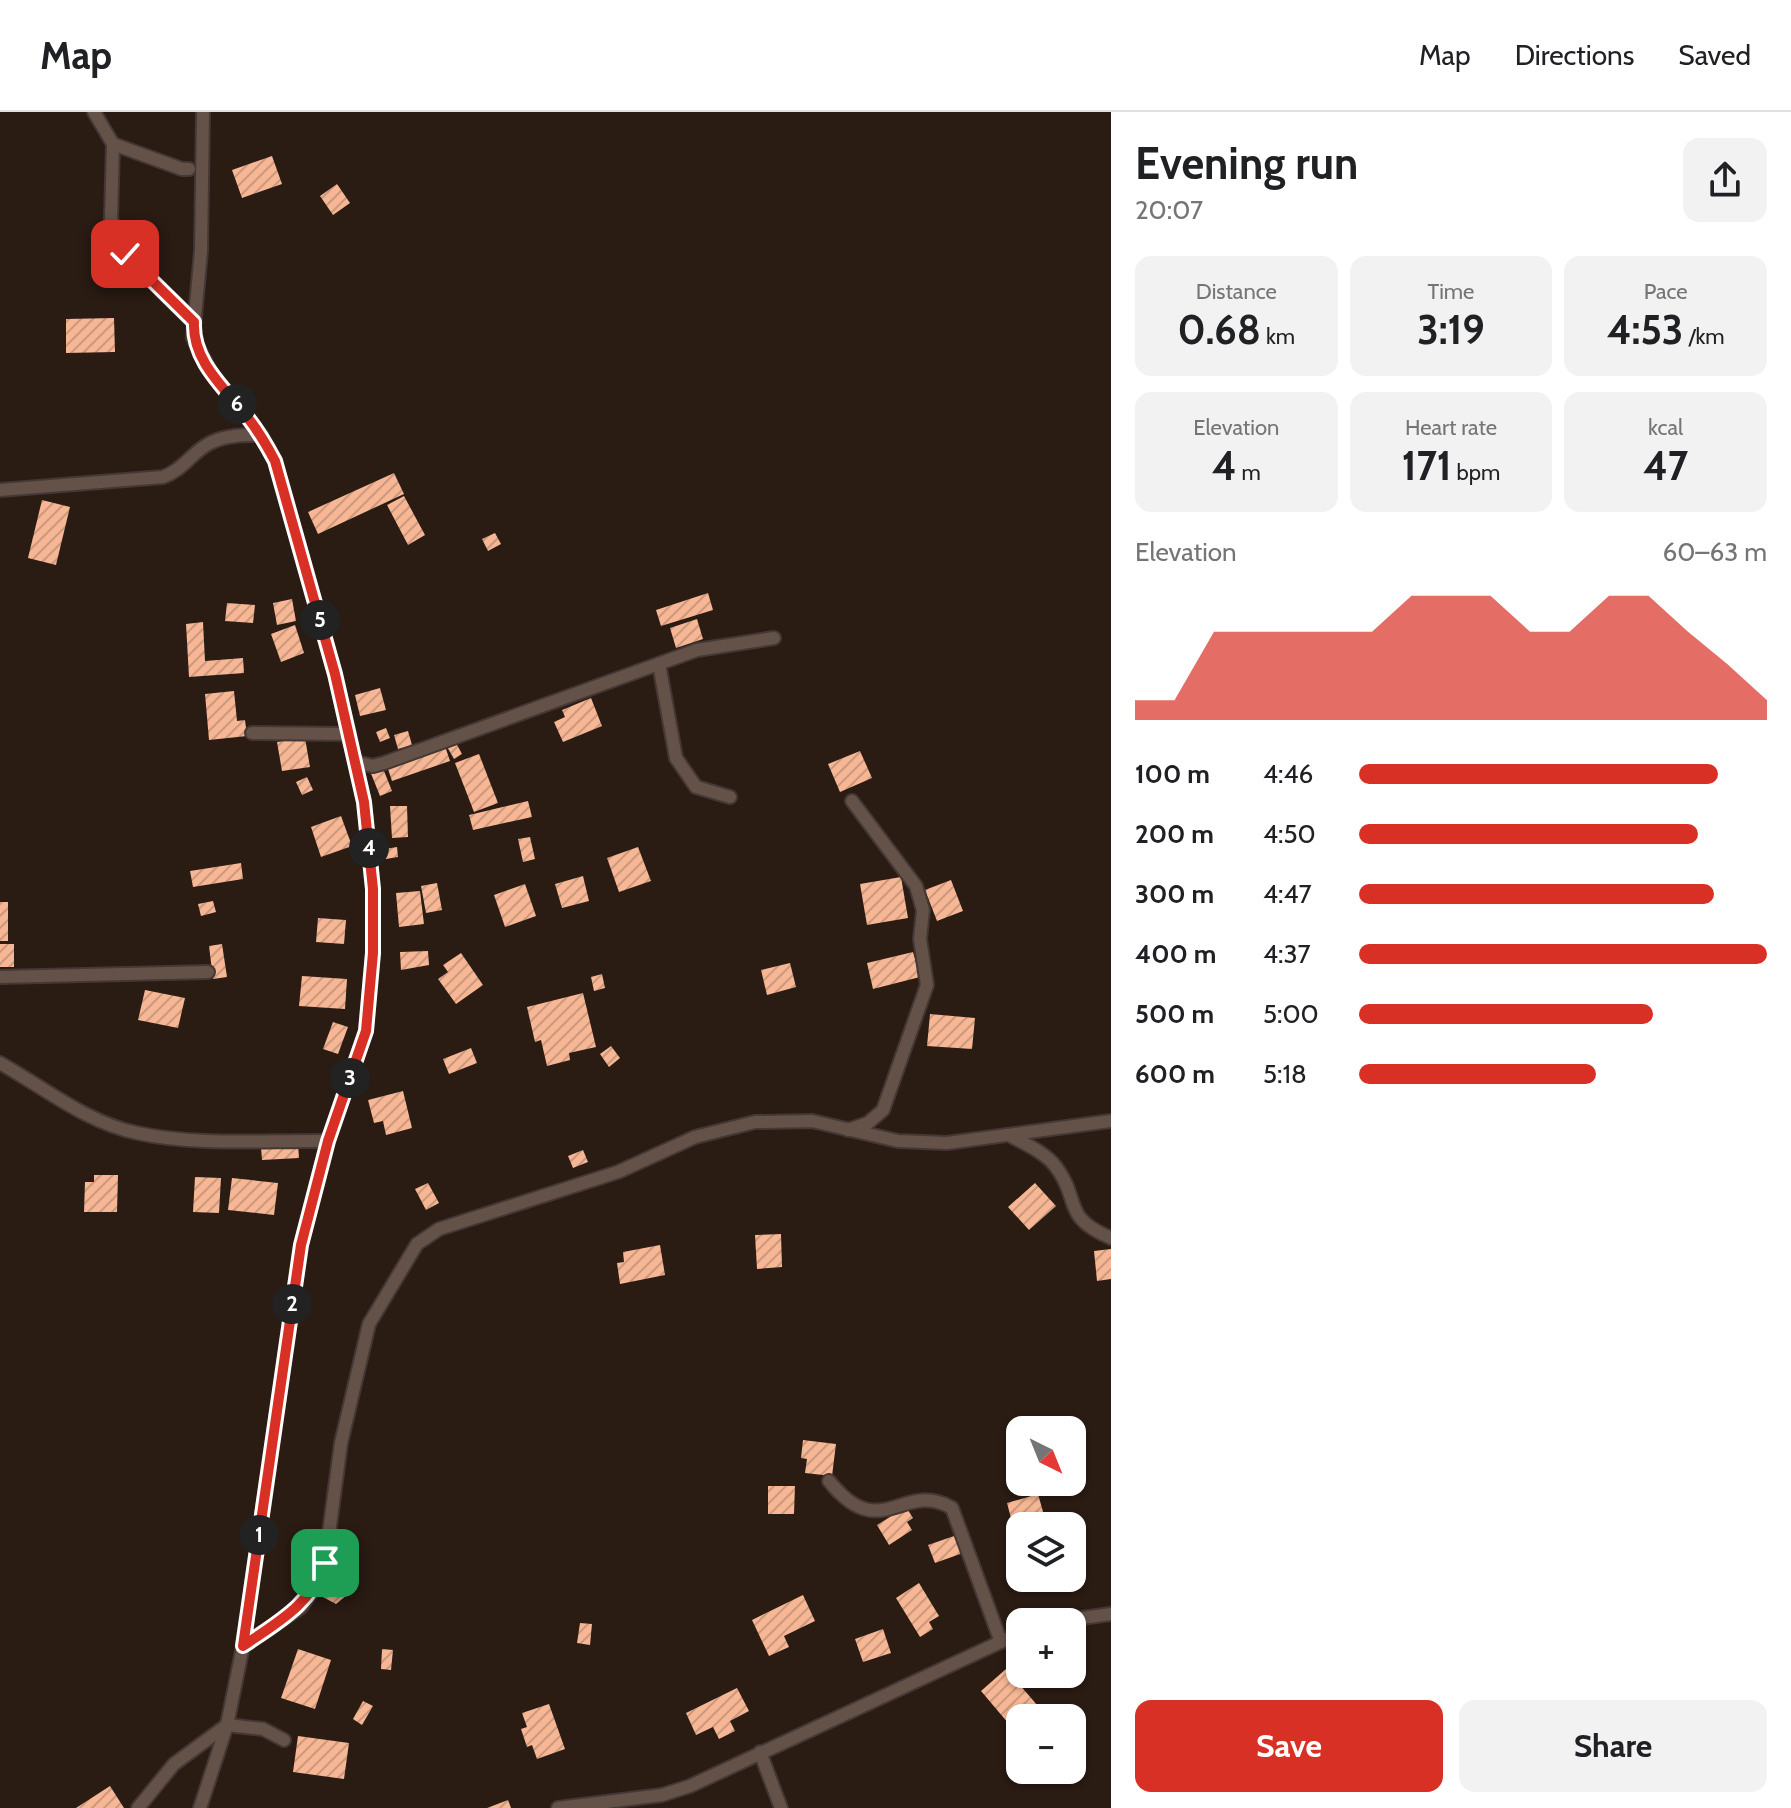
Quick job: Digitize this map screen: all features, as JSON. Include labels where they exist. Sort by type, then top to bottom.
[{"type":"street","points":[[94,112],[113,144],[111,219],[125,254],[194,322]]},
{"type":"street","points":[[200,1808],[227,1725],[243,1646],[301,1245],[328,1141],[366,1031],[373,953],[373,889],[364,802],[335,674],[275,461],[261,435],[200,356],[193,338],[201,251],[203,112]]},
{"type":"street","points":[[113,144],[189,169]]},
{"type":"street","points":[[0,490],[163,477],[179,471],[208,444],[237,435],[261,435]]},
{"type":"street","points":[[356,762],[373,766],[384,763],[697,650],[774,638]]},
{"type":"street","points":[[659,664],[676,758],[696,787],[730,797]]},
{"type":"street","points":[[252,733],[349,734]]},
{"type":"street","points":[[847,1130],[868,1123],[883,1110],[927,985],[920,939],[923,910],[916,886],[852,801]]},
{"type":"street","points":[[0,977],[208,972]]},
{"type":"street","points":[[0,1063],[80,1110],[135,1133],[171,1138],[328,1141]]},
{"type":"street","points":[[243,1646],[301,1607],[318,1583],[325,1563],[341,1443],[369,1324],[417,1244],[439,1229],[618,1172],[695,1137],[755,1122],[812,1121],[898,1141],[947,1143],[1111,1121]]},
{"type":"street","points":[[1009,1135],[1049,1158],[1058,1168],[1079,1219],[1111,1238]]},
{"type":"street","points":[[829,1481],[846,1503],[859,1510],[874,1512],[924,1501],[940,1501],[952,1508],[1001,1642]]},
{"type":"street","points":[[1086,1618],[1111,1614]]},
{"type":"street","points":[[558,1808],[662,1795],[690,1786],[1006,1640]]},
{"type":"street","points":[[138,1808],[174,1764],[227,1725],[263,1729],[284,1740]]},
{"type":"street","points":[[760,1752],[781,1808]]},
{"type":"building","points":[[272,156],[282,184],[242,198],[232,170]]},
{"type":"building","points":[[337,184],[350,203],[333,215],[320,196]]},
{"type":"building","points":[[114,318],[115,352],[66,353],[66,319]]},
{"type":"building","points":[[394,473],[404,494],[318,534],[308,512]]},
{"type":"building","points":[[404,496],[425,535],[408,545],[387,505]]},
{"type":"building","points":[[42,500],[70,507],[56,565],[28,558]]},
{"type":"building","points":[[495,533],[501,544],[488,551],[482,539]]},
{"type":"building","points":[[708,593],[713,610],[661,626],[656,610]]},
{"type":"building","points":[[292,599],[296,621],[277,625],[273,603]]},
{"type":"building","points":[[227,603],[255,605],[253,623],[225,621]]},
{"type":"building","points":[[697,619],[703,639],[676,648],[670,628]]},
{"type":"building","points":[[203,622],[205,661],[243,658],[244,673],[189,677],[186,624]]},
{"type":"building","points":[[295,625],[304,653],[281,662],[271,634]]},
{"type":"building","points":[[380,688],[386,710],[360,716],[355,695]]},
{"type":"building","points":[[234,691],[237,721],[245,720],[247,736],[209,740],[205,694]]},
{"type":"building","points":[[591,698],[602,726],[563,742],[554,722],[565,717],[562,710]]},
{"type":"building","points":[[386,728],[390,738],[380,742],[376,732]]},
{"type":"building","points":[[408,731],[412,745],[398,749],[394,735]]},
{"type":"building","points":[[305,738],[310,767],[282,771],[277,742]]},
{"type":"building","points":[[455,741],[462,754],[454,759],[446,745]]},
{"type":"building","points":[[445,746],[450,761],[392,781],[387,766]]},
{"type":"building","points":[[860,751],[872,778],[840,792],[828,764]]},
{"type":"building","points":[[479,754],[498,803],[474,812],[455,763]]},
{"type":"building","points":[[382,766],[392,791],[380,796],[370,771]]},
{"type":"building","points":[[307,777],[313,790],[302,795],[296,782]]},
{"type":"building","points":[[528,801],[532,817],[473,830],[469,815]]},
{"type":"building","points":[[390,806],[407,806],[408,837],[392,838]]},
{"type":"building","points":[[341,816],[352,846],[321,857],[311,827]]},
{"type":"building","points":[[530,837],[535,859],[523,862],[518,839]]},
{"type":"building","points":[[397,847],[398,857],[380,860],[379,850]]},
{"type":"building","points":[[638,847],[651,881],[619,892],[607,858]]},
{"type":"building","points":[[241,863],[243,879],[193,887],[190,871]]},
{"type":"building","points":[[583,876],[589,901],[562,908],[555,884]]},
{"type":"building","points":[[901,877],[908,918],[867,925],[860,884]]},
{"type":"building","points":[[951,880],[963,911],[937,921],[925,890]]},
{"type":"building","points":[[437,883],[442,910],[426,913],[421,886]]},
{"type":"building","points":[[525,884],[536,916],[505,927],[494,895]]},
{"type":"building","points":[[420,891],[424,924],[399,927],[396,893]]},
{"type":"building","points":[[213,901],[216,912],[201,916],[198,904]]},
{"type":"building","points":[[0,902],[8,902],[8,941],[0,941]]},
{"type":"building","points":[[318,918],[346,920],[344,944],[316,942]]},
{"type":"building","points":[[0,944],[14,944],[14,967],[0,967]]},
{"type":"building","points":[[222,944],[227,977],[213,979],[209,946]]},
{"type":"building","points":[[428,951],[429,965],[401,970],[400,952]]},
{"type":"building","points":[[913,952],[920,977],[873,989],[867,963]]},
{"type":"building","points":[[461,953],[483,985],[456,1004],[438,979],[448,972],[443,965]]},
{"type":"building","points":[[790,963],[796,987],[767,995],[761,970]]},
{"type":"building","points":[[602,974],[605,988],[594,991],[591,977]]},
{"type":"building","points":[[302,976],[347,979],[345,1009],[299,1006]]},
{"type":"building","points":[[145,990],[185,998],[178,1028],[138,1020]]},
{"type":"building","points":[[583,993],[596,1047],[569,1053],[570,1060],[547,1066],[541,1040],[535,1042],[527,1007]]},
{"type":"building","points":[[930,1014],[975,1018],[972,1049],[927,1046]]},
{"type":"building","points":[[333,1022],[348,1027],[338,1054],[323,1049]]},
{"type":"building","points":[[611,1046],[620,1058],[609,1067],[600,1054]]},
{"type":"building","points":[[471,1048],[477,1063],[449,1074],[443,1059]]},
{"type":"building","points":[[403,1091],[412,1128],[386,1135],[383,1121],[374,1123],[368,1100]]},
{"type":"building","points":[[298,1144],[299,1158],[262,1160],[261,1147]]},
{"type":"building","points":[[583,1150],[588,1162],[573,1168],[568,1156]]},
{"type":"building","points":[[94,1175],[118,1175],[117,1212],[84,1212],[85,1182],[94,1182]]},
{"type":"building","points":[[195,1177],[221,1178],[219,1213],[193,1212]]},
{"type":"building","points":[[232,1178],[278,1183],[274,1215],[228,1210]]},
{"type":"building","points":[[428,1183],[439,1203],[426,1210],[415,1189]]},
{"type":"building","points":[[1035,1183],[1056,1206],[1029,1230],[1008,1207]]},
{"type":"building","points":[[781,1234],[782,1267],[757,1269],[755,1235]]},
{"type":"building","points":[[660,1245],[665,1275],[620,1284],[617,1263],[624,1262],[623,1252]]},
{"type":"building","points":[[1111,1249],[1111,1279],[1097,1281],[1094,1251]]},
{"type":"building","points":[[803,1440],[836,1444],[832,1476],[805,1473],[807,1459],[801,1458]]},
{"type":"building","points":[[768,1486],[795,1486],[794,1514],[768,1514]]},
{"type":"building","points":[[1039,1496],[1043,1512],[1009,1512],[1007,1503]]},
{"type":"building","points":[[906,1507],[913,1518],[907,1522],[912,1530],[889,1545],[877,1525]]},
{"type":"building","points":[[957,1535],[963,1553],[935,1563],[928,1545]]},
{"type":"building","points":[[324,1582],[347,1595],[336,1604],[319,1595]]},
{"type":"building","points":[[919,1583],[939,1616],[929,1622],[933,1629],[920,1637],[896,1598]]},
{"type":"building","points":[[803,1595],[815,1621],[784,1636],[789,1647],[769,1656],[752,1620]]},
{"type":"building","points":[[580,1623],[592,1624],[590,1645],[577,1643]]},
{"type":"building","points":[[883,1629],[891,1653],[863,1662],[855,1639]]},
{"type":"building","points":[[298,1649],[331,1660],[315,1709],[281,1698]]},
{"type":"building","points":[[382,1649],[393,1650],[391,1670],[381,1669]]},
{"type":"building","points":[[1006,1669],[1006,1688],[1022,1688],[1036,1704],[1006,1704],[1006,1720],[981,1691]]},
{"type":"building","points":[[737,1688],[749,1711],[730,1721],[735,1731],[719,1739],[713,1727],[696,1735],[686,1713]]},
{"type":"building","points":[[363,1701],[373,1706],[362,1725],[353,1719]]},
{"type":"building","points":[[549,1704],[565,1749],[537,1759],[532,1745],[527,1747],[521,1729],[527,1727],[522,1713]]},
{"type":"building","points":[[298,1736],[349,1743],[344,1779],[293,1772]]},
{"type":"building","points":[[110,1786],[124,1808],[76,1808]]},
{"type":"building","points":[[508,1800],[511,1808],[487,1808]]},
{"type":"route","points":[[125,254],[194,322],[193,338],[200,356],[261,435],[275,461],[335,674],[364,802],[373,889],[373,953],[366,1031],[328,1141],[301,1245],[243,1646],[301,1607],[318,1583],[325,1563]]}]
